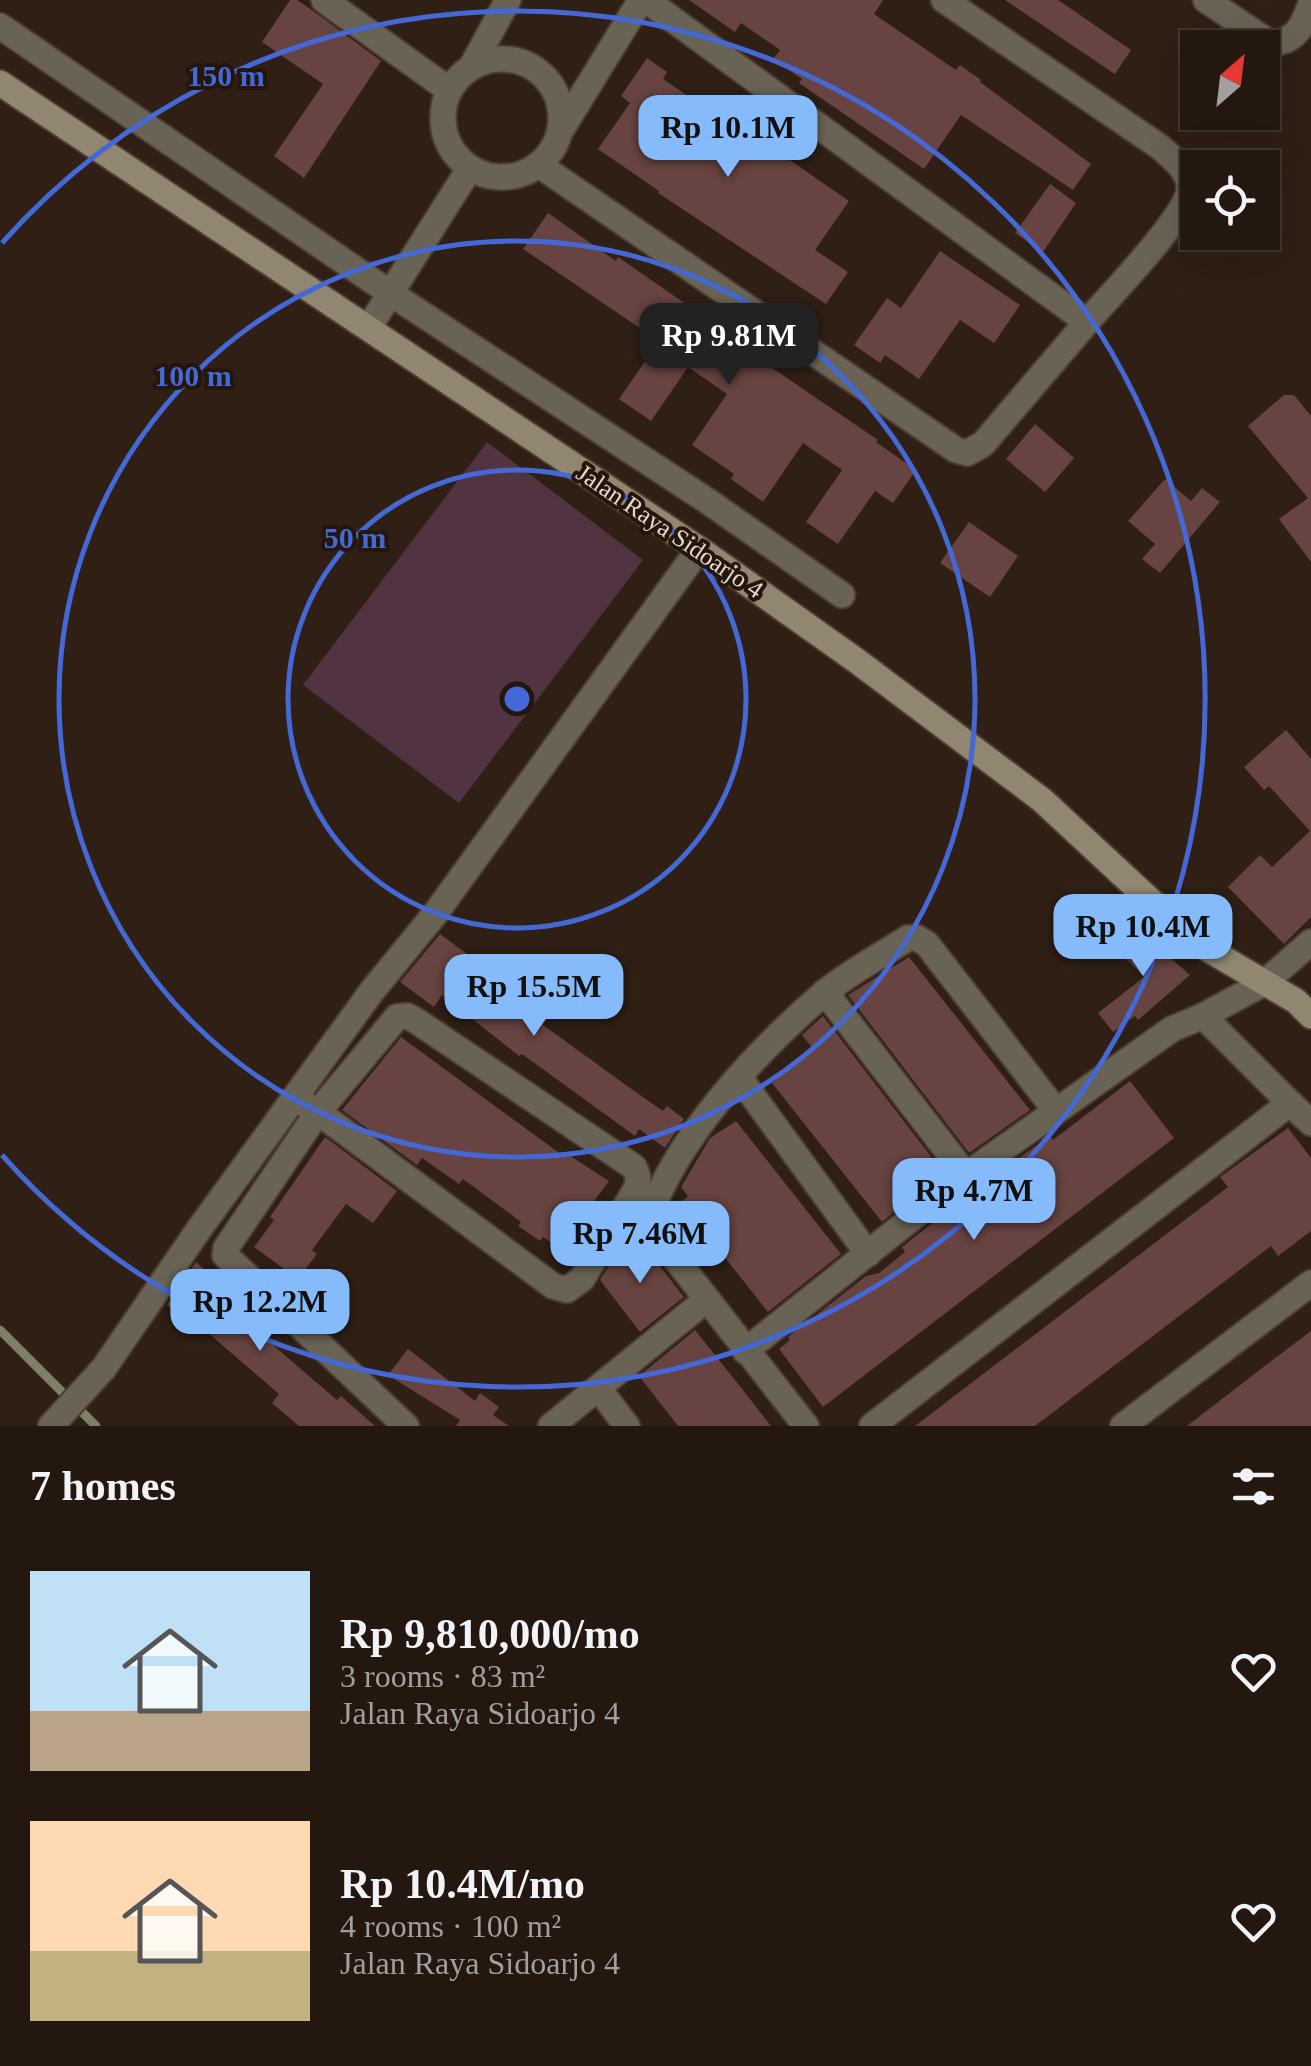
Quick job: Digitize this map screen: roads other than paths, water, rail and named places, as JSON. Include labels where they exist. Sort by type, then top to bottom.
[{"type":"street","points":[[324,0],[449,90]]},
{"type":"street","points":[[508,0],[472,66],[449,90],[442,118],[450,146],[470,168],[512,177],[539,165],[549,155],[644,0],[1086,322]]},
{"type":"street","points":[[539,165],[956,450],[966,452],[983,444],[1181,212],[1190,186],[1186,174],[1160,147],[944,0]]},
{"type":"street","points":[[1206,0],[1270,43],[1292,38],[1300,30],[1311,4]]},
{"type":"street","points":[[0,26],[390,292],[710,502],[842,596]]},
{"type":"street","points":[[472,66],[504,58],[537,70],[558,96],[561,130]]},
{"type":"street","name":"Jalan Raya Sidoarjo 4","points":[[0,83],[699,549],[984,754],[1042,800],[1194,941],[1296,1002],[1311,1016]]},
{"type":"street","points":[[368,327],[470,168]]},
{"type":"street","points":[[51,1426],[104,1368],[372,991],[436,914],[699,549]]},
{"type":"street","points":[[806,1426],[744,1351],[648,1220],[686,1147],[739,1077],[825,992],[908,938],[917,938],[927,944],[1056,1112]]},
{"type":"street","points":[[744,1351],[966,1175],[1172,1028],[1264,983],[1311,942]]},
{"type":"street","points":[[825,992],[966,1175]]},
{"type":"street","points":[[296,1099],[318,1112],[553,1286],[568,1290],[582,1280],[639,1180],[634,1167],[407,1016],[397,1017],[318,1112],[225,1255],[406,1426]]},
{"type":"street","points":[[1203,1016],[1311,1123]]},
{"type":"street","points":[[739,1077],[868,1254]]},
{"type":"street","points":[[872,1426],[1290,1103]]},
{"type":"street","points":[[1123,1426],[1311,1283]]},
{"type":"street","points":[[551,1426],[706,1300]]},
{"type":"street","points":[[598,1388],[627,1426]]},
{"type":"waterway","points":[[0,1330],[96,1426]]}]
